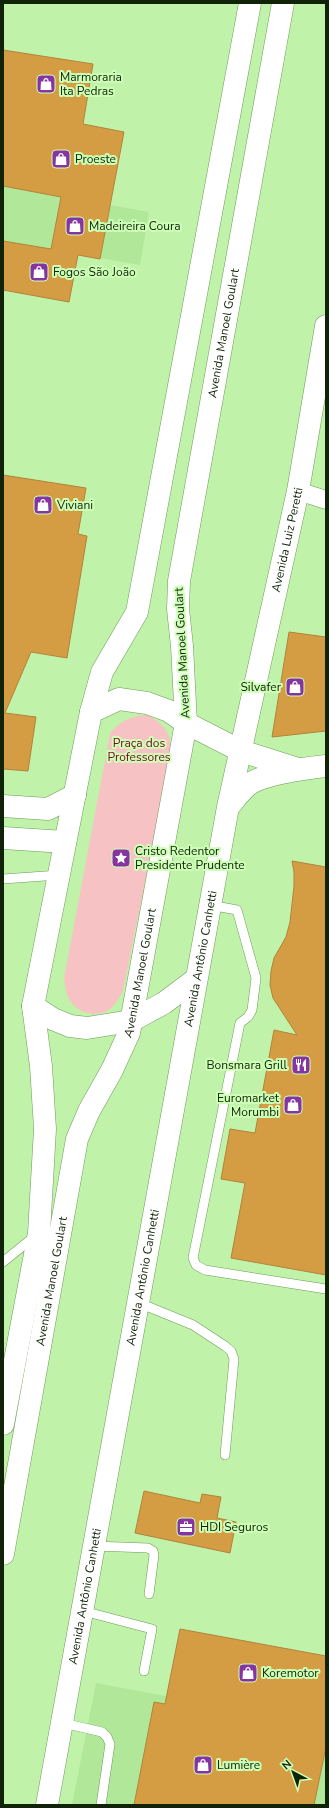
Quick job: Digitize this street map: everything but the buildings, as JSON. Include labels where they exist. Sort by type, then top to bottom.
[{"type":"main road","name":"Avenida Manoel Goulart","points":[[3,1424],[39,1233],[45,1129],[33,1006],[91,712],[102,672],[137,612],[250,3]]},
{"type":"main road","name":"Avenida Manoel Goulart","points":[[3,1554],[77,1139],[89,1111],[112,1070],[129,1032],[186,723],[182,646],[178,609],[179,581],[283,3]]},
{"type":"main road","name":"Avenida Luiz Peretti","points":[[241,751],[298,491],[326,326]]},
{"type":"main road","points":[[91,712],[119,700],[147,703],[169,712],[186,723],[241,751],[298,769]]},
{"type":"main road","name":"Avenida Antônio Canhetti","points":[[47,1805],[139,1303],[196,979],[228,807],[241,751]]},
{"type":"main road","points":[[228,807],[249,784],[298,769],[326,766]]},
{"type":"main road","points":[[3,806],[48,810],[75,795]]},
{"type":"main road","points":[[3,838],[65,842]]},
{"type":"main road","points":[[33,1006],[53,1019],[70,1026],[86,1028],[131,1021],[164,1003],[196,979]]},
{"type":"street","points":[[298,491],[326,500]]},
{"type":"lane","points":[[3,879],[59,875]]},
{"type":"lane","points":[[210,905],[236,910],[256,978],[252,1010],[248,1017],[240,1023],[193,1258],[196,1265],[205,1270],[326,1289]]},
{"type":"lane","points":[[3,1262],[39,1233]]},
{"type":"lane","points":[[139,1303],[193,1325],[231,1351],[234,1359],[225,1455]]},
{"type":"lane","points":[[94,1546],[148,1548],[153,1551],[154,1555],[149,1594]]},
{"type":"lane","points":[[83,1611],[152,1629],[144,1671]]},
{"type":"lane","points":[[63,1723],[102,1732],[107,1737],[110,1744],[101,1805]]},
{"type":"shaded area","name":"Madeireira Coura","points":[[3,186],[149,212],[140,265],[3,241]]},
{"type":"shaded area","name":"Lumière","points":[[96,1683],[326,1726],[326,1805],[72,1805]]},
{"type":"green space","name":"Praça dos Professores","points":[[147,715],[153,718],[166,730],[169,735],[171,754],[123,991],[116,1003],[110,1009],[105,1012],[94,1014],[84,1012],[74,1006],[69,1000],[65,988],[64,978],[110,734],[117,726],[126,720]]},
{"type":"place","name":"Marmoraria Ita Pedras","points":[[46,84]]},
{"type":"place","name":"Proeste","points":[[61,159]]},
{"type":"place","name":"Madeireira Coura","points":[[75,226]]},
{"type":"place","name":"Fogos São João","points":[[39,272]]},
{"type":"place","name":"Viviani","points":[[43,505]]},
{"type":"place","name":"Silvafer","points":[[295,687]]},
{"type":"place","name":"Cristo Redentor Presidente Prudente","points":[[121,858]]},
{"type":"place","name":"Bonsmara Grill","points":[[301,1065]]},
{"type":"place","name":"Euromarket Morumbi","points":[[293,1105]]},
{"type":"place","name":"HDI Seguros","points":[[186,1527]]},
{"type":"place","name":"Koremotor","points":[[248,1673]]},
{"type":"place","name":"Lumière","points":[[203,1765]]}]
